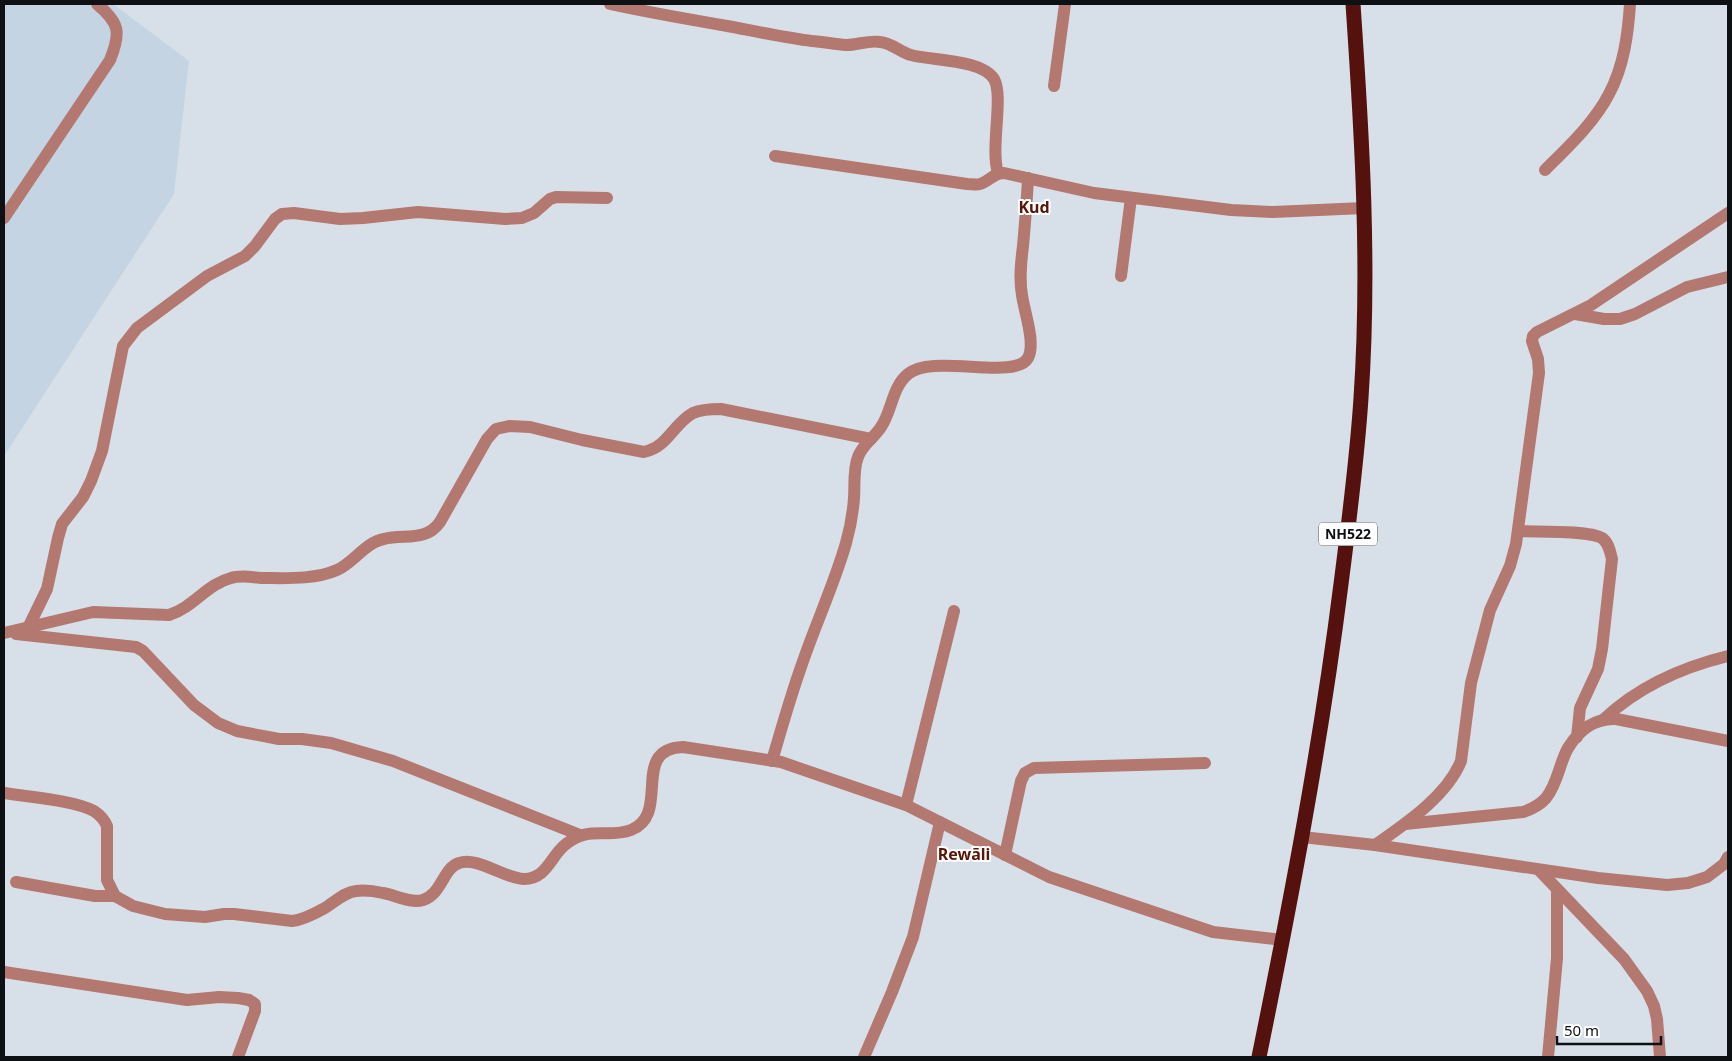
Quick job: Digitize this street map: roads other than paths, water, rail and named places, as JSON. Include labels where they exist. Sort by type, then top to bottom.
[{"type":"highway","name":"NH522","points":[[1259,1057],[1302,838],[1334,641],[1349,526],[1361,397],[1365,279],[1364,208],[1361,116],[1353,4]]},
{"type":"street","points":[[4,218],[110,60],[117,43],[116,28],[111,17],[97,4]]},
{"type":"street","points":[[610,4],[809,40],[846,45],[879,41],[890,44],[910,55],[980,68],[994,79],[997,90],[995,151],[998,173]]},
{"type":"street","points":[[1054,86],[1065,4]]},
{"type":"street","points":[[1545,170],[1574,141],[1610,94],[1627,36],[1630,4]]},
{"type":"street","points":[[775,156],[967,184],[981,184],[998,173],[1094,193],[1231,210],[1273,212],[1364,208]]},
{"type":"street","points":[[772,761],[801,667],[821,616],[846,542],[854,501],[857,459],[860,452],[881,427],[892,399],[907,374],[922,367],[1004,368],[1024,364],[1029,357],[1028,320],[1020,279],[1028,178]]},
{"type":"street","points":[[28,628],[47,589],[62,524],[87,489],[99,458],[123,346],[137,328],[168,303],[207,276],[246,256],[275,219],[282,214],[294,213],[340,219],[418,212],[505,220],[522,218],[534,213],[550,199],[556,197],[607,198]]},
{"type":"street","points":[[1121,276],[1130,198]]},
{"type":"street","points":[[1375,845],[1405,824],[1438,795],[1456,773],[1461,761],[1471,683],[1490,610],[1510,566],[1519,531],[1539,373],[1538,359],[1532,341],[1533,336],[1537,332],[1592,305],[1728,213]]},
{"type":"street","points":[[1575,314],[1604,319],[1620,319],[1636,314],[1687,287],[1705,281],[1728,277]]},
{"type":"street","points":[[1705,281],[1728,286]]},
{"type":"street","points":[[4,632],[93,612],[170,615],[180,612],[210,589],[224,580],[233,577],[280,578],[320,575],[338,570],[384,538],[423,535],[434,530],[486,439],[496,429],[509,426],[530,428],[644,452],[654,450],[660,446],[681,422],[694,413],[708,409],[721,409],[871,439]]},
{"type":"street","points":[[1519,531],[1585,534],[1603,539],[1608,545],[1612,560],[1602,650],[1598,669],[1580,708],[1577,737]]},
{"type":"street","points":[[906,805],[954,611]]},
{"type":"street","points":[[4,632],[136,646],[194,705],[218,723],[237,731],[279,739],[302,739],[331,743],[384,759],[580,835]]},
{"type":"street","points":[[1405,824],[1523,812],[1534,808],[1545,799],[1556,782],[1569,748],[1577,737],[1591,724],[1604,719],[1640,691],[1686,669],[1728,656]]},
{"type":"street","points":[[1604,719],[1728,741]]},
{"type":"street","points":[[16,882],[95,896],[115,896],[133,906],[165,914],[205,918],[234,914],[292,921],[301,920],[354,891],[384,893],[421,901],[435,892],[450,868],[459,863],[478,864],[523,879],[530,878],[542,873],[564,845],[580,835],[620,832],[632,829],[643,821],[648,814],[652,800],[654,764],[659,756],[672,748],[683,747],[781,762],[906,805],[1049,877],[1213,932],[1283,940]]},
{"type":"street","points":[[1006,855],[1021,781],[1025,773],[1034,768],[1205,763]]},
{"type":"street","points":[[4,793],[76,805],[94,811],[103,818],[107,826],[108,880],[115,896]]},
{"type":"street","points":[[864,1057],[913,937],[940,822]]},
{"type":"street","points":[[1302,838],[1375,845],[1539,870],[1657,884],[1688,884],[1707,877],[1724,864],[1728,857]]},
{"type":"street","points":[[1539,870],[1624,959],[1647,991],[1654,1006],[1657,1019],[1660,1057]]},
{"type":"street","points":[[1548,1057],[1557,958],[1557,889]]},
{"type":"street","points":[[4,972],[187,1000],[219,997],[249,1000],[255,1004],[255,1011],[238,1057]]},
{"type":"district","name":"Kud","points":[[1034,207]]},
{"type":"district","name":"Rewāli","points":[[964,854]]}]
